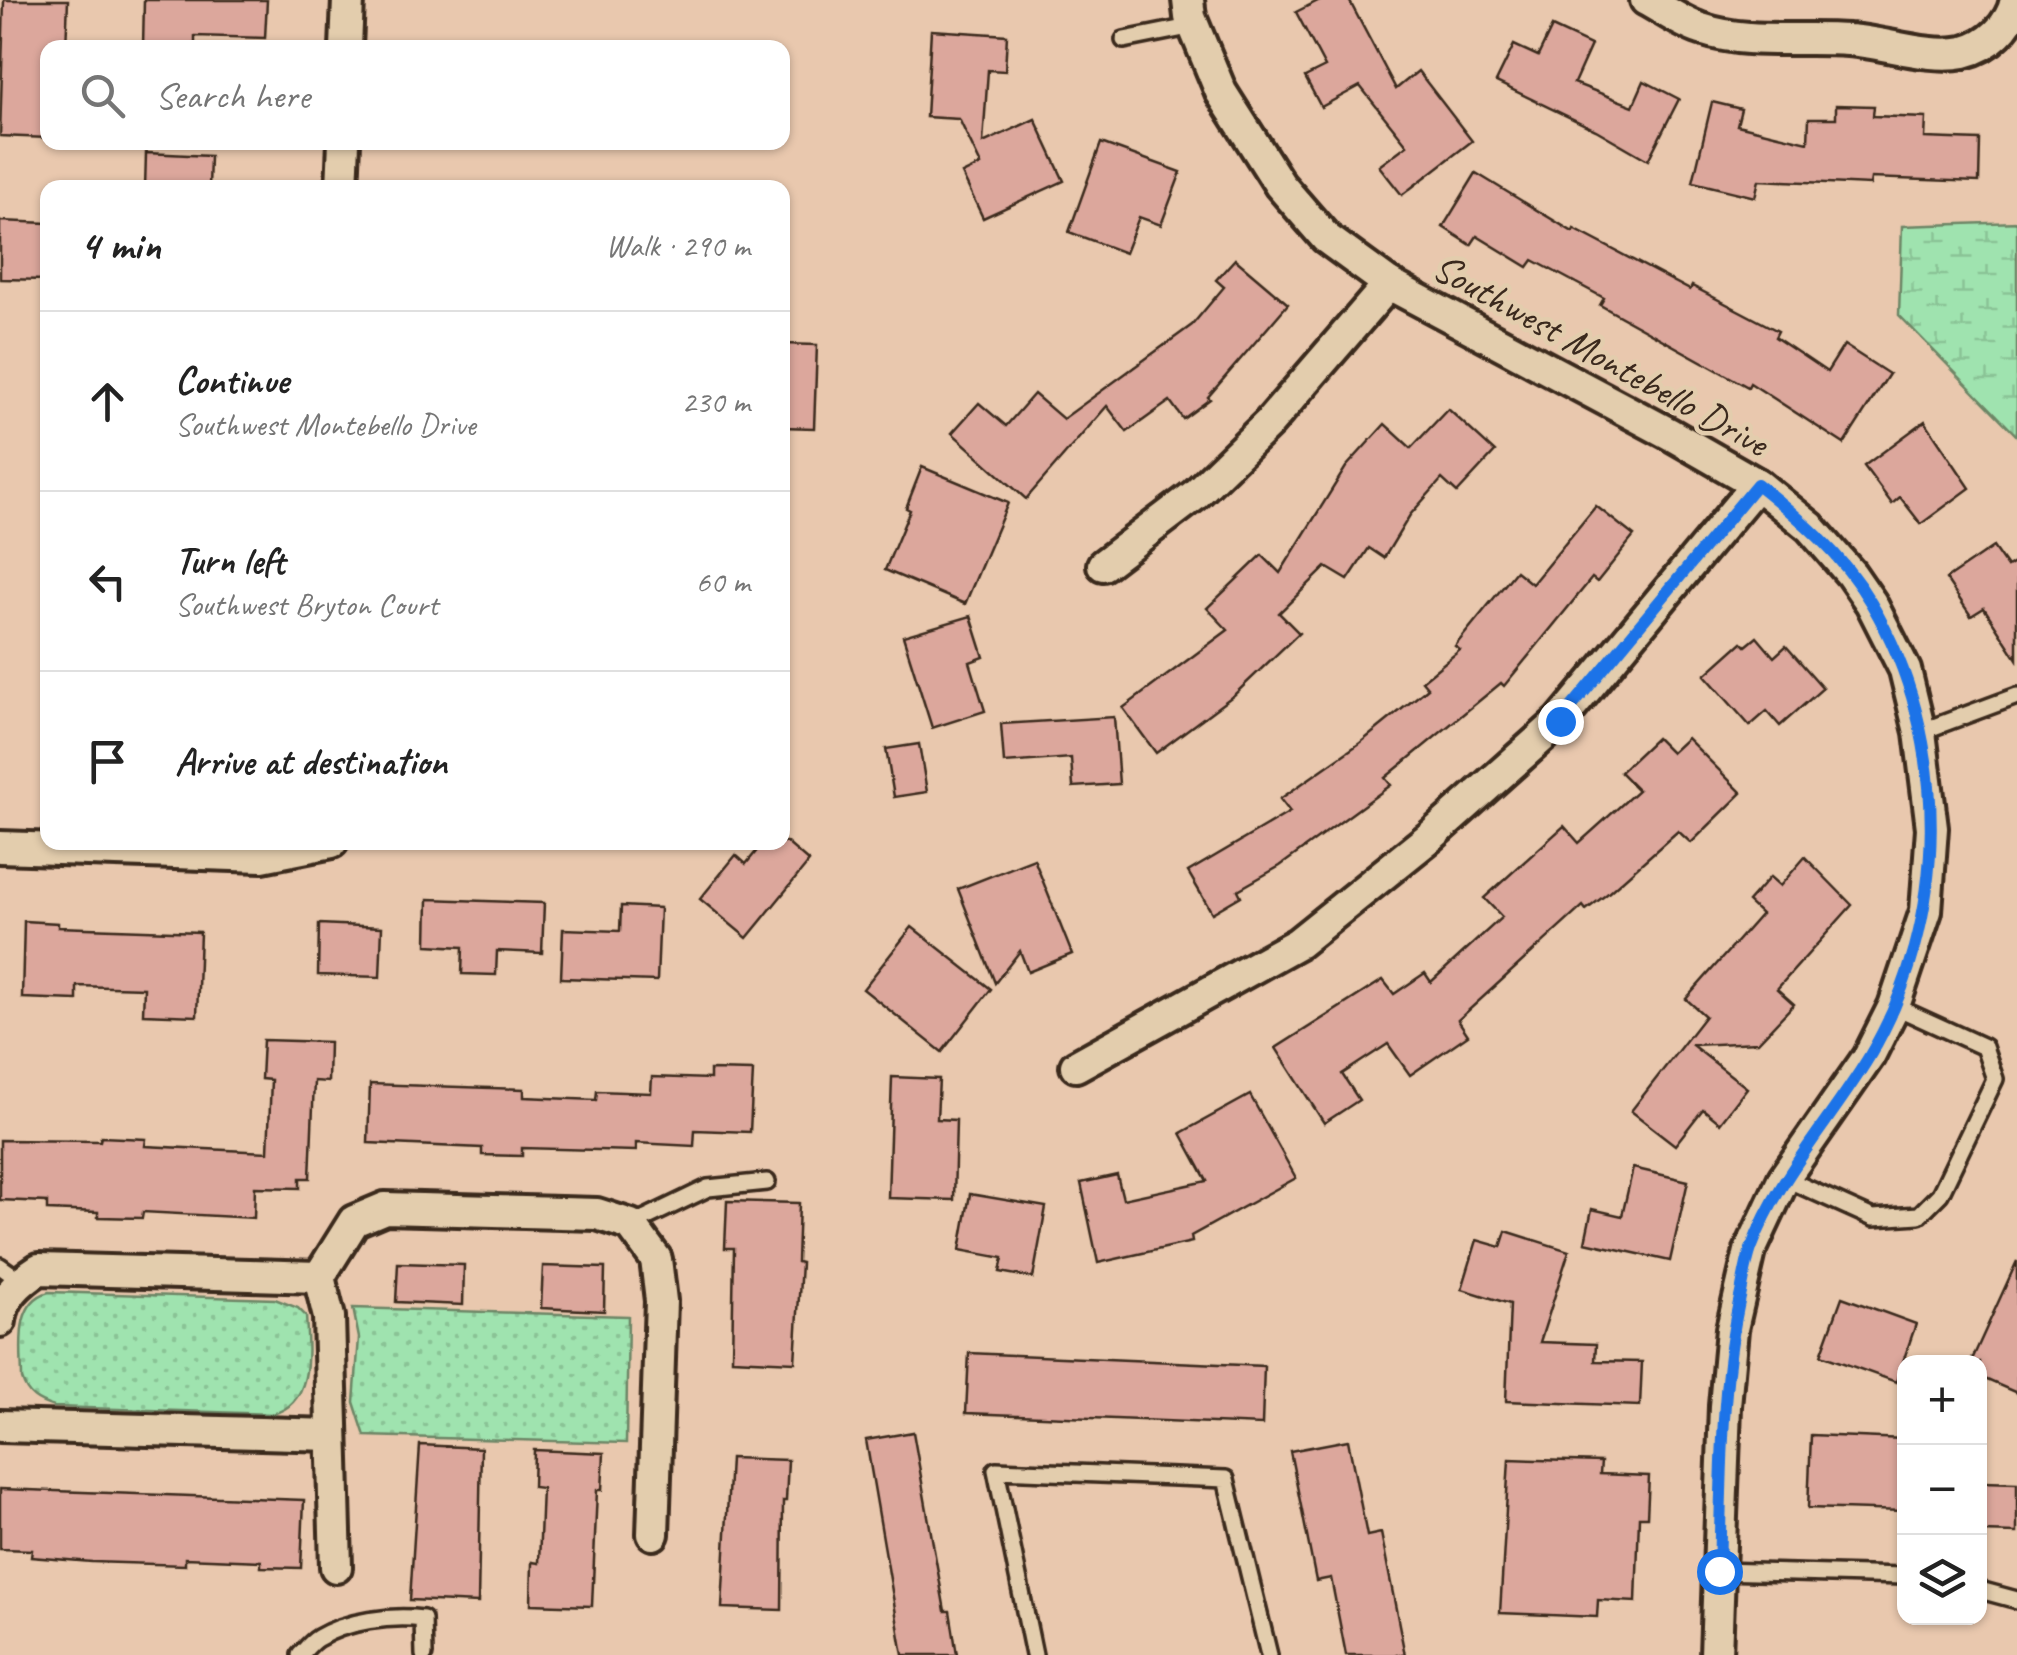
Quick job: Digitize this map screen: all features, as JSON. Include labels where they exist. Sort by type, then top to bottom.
[{"type":"street","points":[[346,40],[348,0]]},
{"type":"street","points":[[1646,0],[1700,29],[1756,39],[1848,40],[1934,52],[1963,52],[1993,40],[2016,0]]},
{"type":"street","name":"Southwest Montebello Drive","points":[[1191,13],[1220,92],[1280,185],[1326,238],[1390,284],[1757,484],[1810,526],[1852,574],[1905,670],[1920,732],[1932,828],[1926,911],[1894,1006],[1870,1056],[1784,1178],[1750,1250],[1732,1329],[1725,1406],[1716,1655]]},
{"type":"street","points":[[342,180],[344,150]]},
{"type":"street","points":[[1103,565],[1195,495],[1270,423],[1390,284]]},
{"type":"street","points":[[1076,1066],[1298,943],[1430,837],[1560,721],[1757,484]]},
{"type":"street","points":[[0,847],[40,848]]},
{"type":"street","points":[[87,850],[262,856],[293,850]]},
{"type":"street","points":[[336,1567],[329,1317],[318,1277],[354,1220],[385,1208],[597,1214],[631,1225],[656,1259],[661,1301],[653,1534]]},
{"type":"street","points":[[0,1322],[10,1273],[62,1268],[318,1277]]},
{"type":"street","points":[[0,1426],[332,1435]]},
{"type":"lane","points":[[1124,40],[1191,13]]},
{"type":"lane","points":[[1920,732],[2017,696]]},
{"type":"lane","points":[[1784,1178],[1873,1218],[1919,1215],[1940,1194],[1995,1080],[1984,1047],[1894,1006]]},
{"type":"lane","points":[[631,1225],[708,1188],[767,1182]]},
{"type":"lane","points":[[1034,1655],[996,1470],[1226,1479],[1269,1655]]},
{"type":"lane","points":[[1719,1571],[1897,1576]]},
{"type":"lane","points":[[1987,1592],[2017,1600]]},
{"type":"lane","points":[[300,1655],[318,1638],[402,1616],[422,1619],[424,1655]]},
{"type":"green space","points":[[2017,222],[2017,436],[1899,315],[1902,226]]},
{"type":"green space","points":[[49,1292],[275,1299],[298,1308],[306,1316],[307,1360],[302,1388],[286,1408],[272,1414],[48,1405],[34,1398],[24,1385],[21,1341],[30,1306]]},
{"type":"green space","points":[[353,1308],[628,1316],[626,1443],[365,1436],[354,1402],[359,1338]]},
{"type":"building","points":[[4,0],[68,0],[66,40],[40,40],[40,138],[0,136]]},
{"type":"building","points":[[144,0],[267,0],[265,38],[195,36],[195,40],[143,40]]},
{"type":"building","points":[[1320,0],[1349,0],[1396,89],[1418,71],[1472,141],[1402,195],[1379,166],[1407,145],[1360,86],[1321,107],[1305,77],[1325,67],[1296,12]]},
{"type":"building","points":[[1552,27],[1591,45],[1574,83],[1633,106],[1644,81],[1679,99],[1648,160],[1496,82],[1514,45],[1538,56]]},
{"type":"building","points":[[931,30],[1007,35],[1005,71],[988,70],[983,143],[1035,119],[1064,181],[983,218],[962,174],[981,165],[959,119],[926,117]]},
{"type":"building","points":[[1712,102],[1741,109],[1737,125],[1808,142],[1809,118],[1836,118],[1836,105],[1874,106],[1873,116],[1926,118],[1925,138],[1980,140],[1979,182],[1871,178],[1870,185],[1759,180],[1755,197],[1693,182]]},
{"type":"building","points":[[1101,143],[1181,172],[1161,225],[1139,217],[1125,253],[1069,232]]},
{"type":"building","points":[[146,153],[210,156],[209,180],[145,180]]},
{"type":"building","points":[[1476,173],[1573,232],[1574,229],[1778,331],[1775,337],[1827,372],[1844,345],[1889,374],[1844,444],[1750,383],[1748,387],[1600,305],[1604,298],[1533,260],[1528,267],[1477,236],[1471,245],[1443,227]]},
{"type":"building","points":[[0,221],[40,223],[40,280],[0,279]]},
{"type":"building","points":[[1235,259],[1288,304],[1210,399],[1183,419],[1170,401],[1127,432],[1107,406],[1026,499],[952,433],[979,403],[1006,426],[1034,394],[1063,419],[1192,325],[1224,287],[1216,280]]},
{"type":"building","points":[[790,344],[817,345],[814,428],[790,427]]},
{"type":"building","points":[[1448,409],[1495,452],[1457,493],[1442,479],[1410,515],[1384,558],[1369,548],[1348,580],[1326,567],[1279,613],[1299,633],[1234,695],[1156,753],[1123,708],[1228,630],[1207,608],[1262,555],[1280,573],[1346,467],[1385,424],[1411,448]]},
{"type":"building","points":[[1925,421],[1970,488],[1921,524],[1900,497],[1892,504],[1864,466]]},
{"type":"building","points":[[922,467],[1008,503],[965,604],[885,570],[910,510],[906,508]]},
{"type":"building","points":[[1596,506],[1634,536],[1597,582],[1592,578],[1504,686],[1501,683],[1385,778],[1391,785],[1280,866],[1238,890],[1241,896],[1212,913],[1188,872],[1290,812],[1280,799],[1360,743],[1428,688],[1422,681],[1460,650],[1455,646],[1516,571],[1532,584]]},
{"type":"building","points":[[1993,547],[2007,567],[2017,561],[2017,659],[1984,608],[1971,616],[1946,579]]},
{"type":"building","points":[[971,616],[984,657],[970,662],[985,711],[932,728],[903,636]]},
{"type":"building","points":[[1757,637],[1774,657],[1786,646],[1823,688],[1780,726],[1767,711],[1750,726],[1705,675],[1742,642],[1746,646]]},
{"type":"building","points":[[1114,717],[1119,784],[1073,787],[1071,758],[1004,763],[1001,724]]},
{"type":"building","points":[[1656,738],[1671,753],[1687,738],[1742,793],[1691,843],[1678,831],[1607,894],[1586,910],[1583,906],[1458,1020],[1468,1035],[1410,1075],[1388,1044],[1342,1074],[1359,1100],[1324,1123],[1276,1048],[1383,980],[1394,994],[1425,973],[1431,982],[1502,917],[1484,898],[1564,826],[1579,843],[1638,790],[1620,772]]},
{"type":"building","points":[[919,744],[927,792],[894,797],[886,749]]},
{"type":"building","points":[[790,845],[809,862],[747,938],[700,899],[736,855],[746,864],[757,850],[790,850]]},
{"type":"building","points":[[1805,857],[1852,905],[1777,989],[1794,1004],[1758,1042],[1692,1045],[1747,1088],[1720,1123],[1703,1109],[1675,1145],[1631,1111],[1705,1016],[1686,999],[1761,914],[1748,902],[1770,877],[1780,886]]},
{"type":"building","points":[[1034,859],[1072,954],[1028,972],[1020,951],[995,983],[958,889]]},
{"type":"building","points":[[428,899],[544,903],[542,953],[497,951],[496,975],[462,974],[463,947],[427,945]]},
{"type":"building","points":[[621,906],[660,908],[657,981],[561,978],[563,929],[620,931]]},
{"type":"building","points":[[24,921],[58,923],[58,927],[200,932],[197,1016],[143,1014],[144,988],[77,986],[77,1000],[22,998]]},
{"type":"building","points":[[319,924],[382,927],[380,977],[318,975]]},
{"type":"building","points":[[912,927],[991,989],[942,1052],[863,989]]},
{"type":"building","points":[[263,1040],[329,1042],[328,1082],[314,1081],[310,1178],[300,1178],[300,1188],[255,1187],[254,1218],[143,1212],[142,1218],[98,1217],[98,1212],[47,1210],[47,1202],[0,1200],[0,1140],[146,1139],[145,1146],[268,1152],[271,1080],[261,1079]]},
{"type":"building","points":[[710,1070],[753,1071],[750,1132],[695,1130],[694,1146],[636,1143],[636,1151],[522,1148],[522,1156],[482,1155],[482,1148],[368,1143],[370,1084],[524,1089],[524,1097],[596,1100],[597,1091],[651,1093],[652,1077],[710,1079]]},
{"type":"building","points":[[892,1077],[939,1079],[937,1119],[956,1120],[954,1200],[888,1198]]},
{"type":"building","points":[[1250,1095],[1296,1178],[1191,1236],[1192,1242],[1098,1263],[1081,1183],[1117,1175],[1123,1199],[1207,1181],[1181,1133]]},
{"type":"building","points":[[1633,1168],[1688,1181],[1670,1261],[1585,1242],[1592,1209],[1622,1216]]},
{"type":"building","points":[[970,1194],[1046,1207],[1033,1278],[1000,1272],[1003,1258],[960,1250]]},
{"type":"building","points":[[727,1201],[799,1203],[797,1262],[801,1263],[795,1362],[732,1359],[734,1248],[725,1248]]},
{"type":"building","points":[[1506,1231],[1569,1251],[1540,1342],[1596,1344],[1595,1361],[1642,1362],[1640,1406],[1506,1401],[1510,1304],[1462,1289],[1477,1240],[1501,1247]]},
{"type":"building","points":[[2017,1261],[2017,1393],[1987,1380],[1987,1355],[1974,1355]]},
{"type":"building","points":[[398,1263],[464,1265],[463,1305],[396,1302]]},
{"type":"building","points":[[543,1266],[605,1268],[604,1311],[541,1308]]},
{"type":"building","points":[[1842,1297],[1916,1324],[1905,1355],[1897,1355],[1896,1382],[1821,1355]]},
{"type":"building","points":[[969,1353],[1264,1366],[1262,1425],[966,1413]]},
{"type":"building","points":[[913,1432],[945,1611],[950,1611],[957,1655],[903,1655],[866,1440]]},
{"type":"building","points":[[1811,1435],[1897,1439],[1897,1511],[1808,1508]]},
{"type":"building","points":[[1348,1440],[1367,1536],[1381,1533],[1405,1655],[1346,1655],[1331,1578],[1316,1581],[1290,1451]]},
{"type":"building","points":[[420,1445],[481,1448],[478,1603],[410,1600]]},
{"type":"building","points":[[534,1450],[604,1453],[602,1490],[597,1490],[592,1606],[531,1604],[532,1562],[539,1563],[542,1488],[533,1487]]},
{"type":"building","points":[[730,1458],[788,1460],[783,1501],[782,1610],[722,1608]]},
{"type":"building","points":[[1509,1459],[1601,1462],[1600,1474],[1649,1476],[1647,1517],[1639,1517],[1636,1602],[1598,1600],[1597,1617],[1500,1613]]},
{"type":"building","points":[[1987,1482],[2017,1483],[2017,1533],[1987,1532]]},
{"type":"building","points":[[0,1489],[304,1500],[301,1568],[261,1567],[261,1561],[185,1558],[185,1565],[92,1562],[31,1557],[32,1550],[0,1549]]},
{"type":"route","points":[[1560,721],[1757,484],[1810,526],[1852,574],[1905,670],[1920,732],[1932,828],[1926,911],[1894,1006],[1870,1056],[1784,1178],[1750,1250],[1732,1329],[1719,1571]]}]
